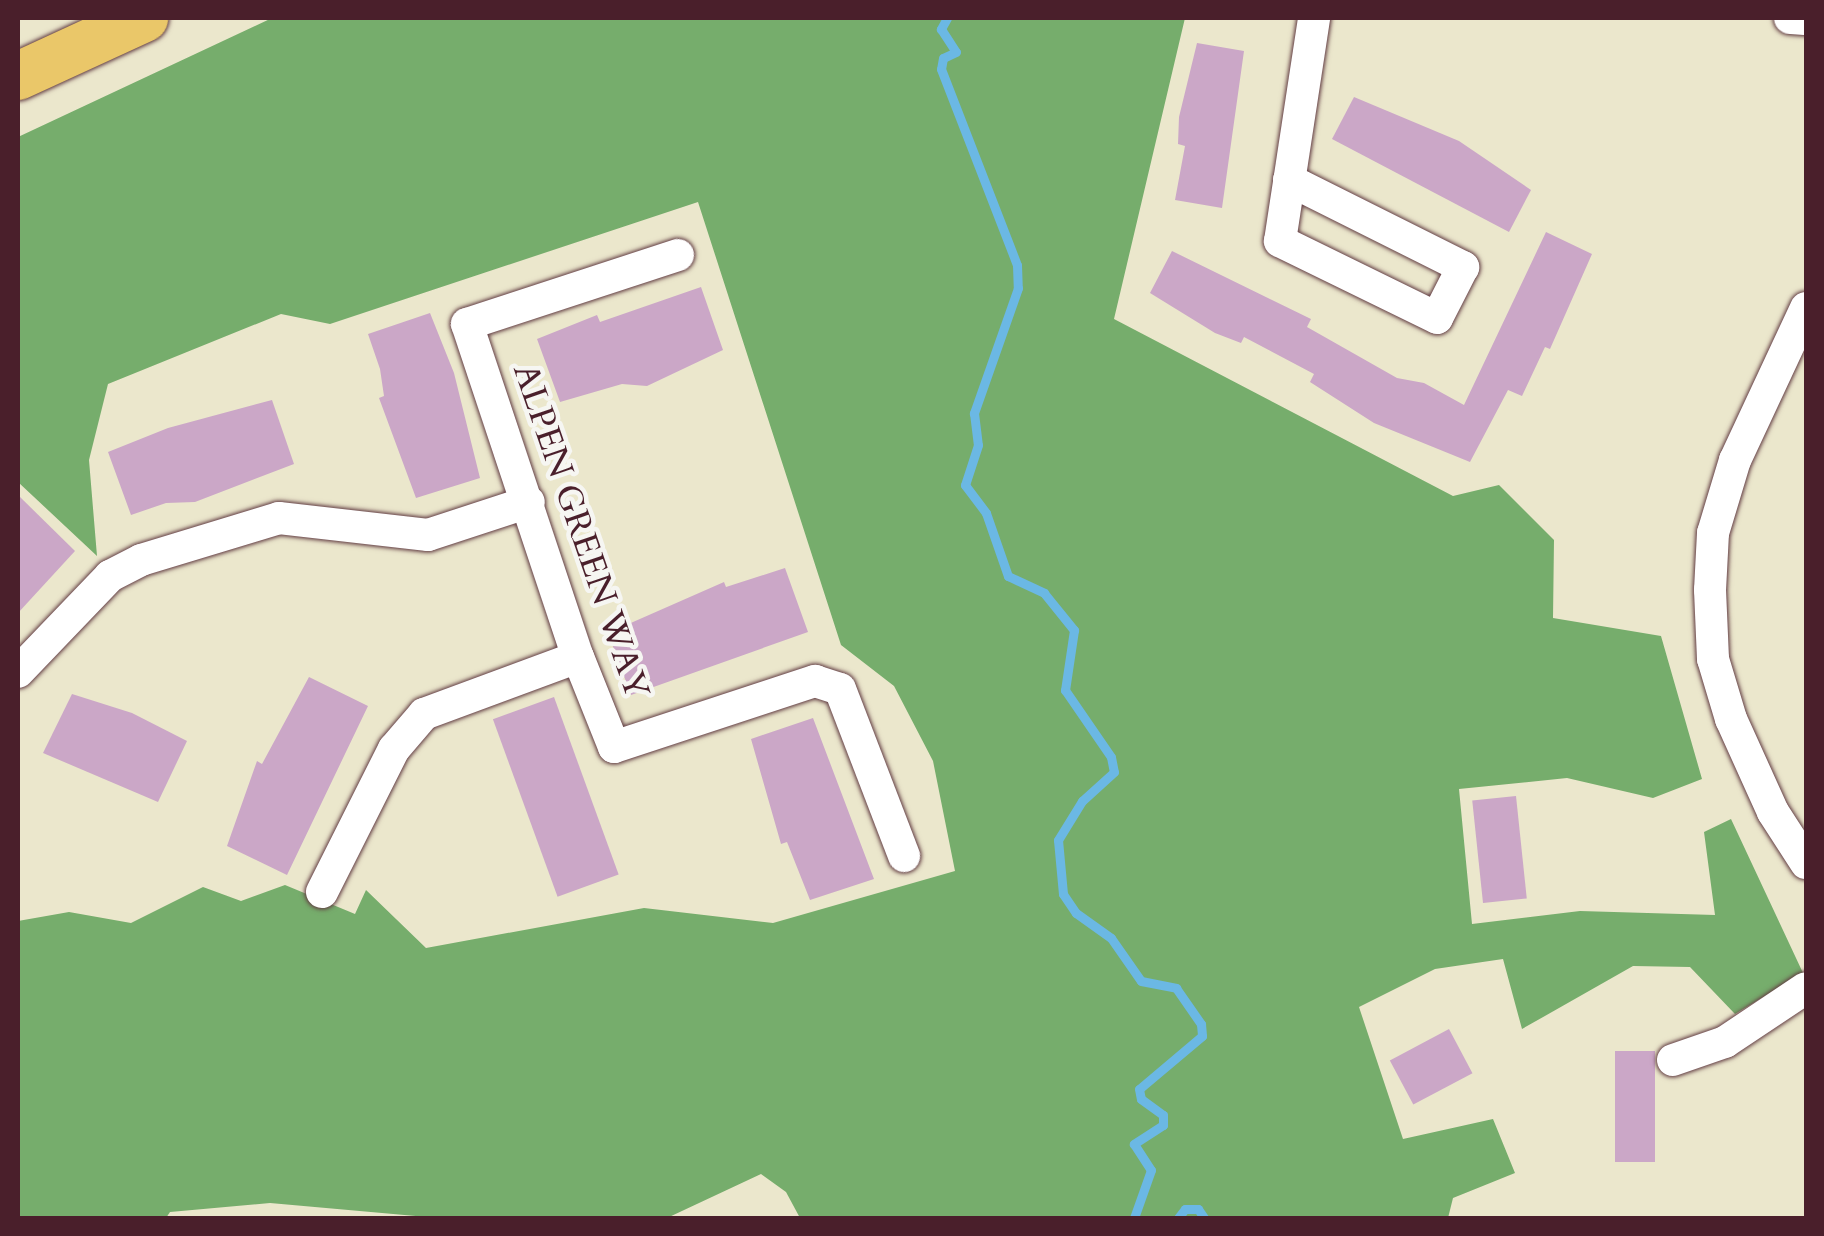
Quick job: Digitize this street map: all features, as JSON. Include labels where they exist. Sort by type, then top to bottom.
[{"type":"highway","points":[[18,76],[144,18]]},
{"type":"street","points":[[1289,180],[1464,266],[1438,318],[1280,241],[1289,180],[1314,18]]},
{"type":"street","points":[[1790,18],[1806,20]]},
{"type":"street","name":"ALPEN GREEN WAY","points":[[678,255],[467,324],[578,657],[614,748],[814,681],[840,689],[904,856]]},
{"type":"street","points":[[1806,308],[1798,348],[1735,460],[1714,534],[1710,590],[1713,659],[1731,719],[1773,812],[1806,863]]},
{"type":"street","points":[[18,672],[110,576],[140,560],[279,518],[428,535],[528,502]]},
{"type":"street","points":[[322,892],[394,748],[424,714],[578,657]]},
{"type":"street","points":[[1673,1060],[1725,1042],[1806,988]]},
{"type":"green space","points":[[272,18],[1185,18],[1114,319],[1453,496],[1499,485],[1554,540],[1553,618],[1661,636],[1702,779],[1653,798],[1567,778],[1459,789],[1472,924],[1580,911],[1715,915],[1704,832],[1731,819],[1803,973],[1735,1014],[1690,967],[1633,966],[1522,1029],[1503,959],[1435,969],[1359,1007],[1403,1139],[1493,1119],[1515,1173],[1453,1198],[1448,1218],[800,1218],[786,1192],[761,1174],[667,1218],[438,1218],[270,1203],[170,1212],[166,1218],[18,1218],[18,921],[69,912],[131,923],[203,887],[241,901],[285,885],[355,914],[366,890],[426,948],[644,908],[773,923],[955,871],[933,761],[894,686],[841,645],[698,202],[330,324],[281,314],[108,384],[89,460],[97,556],[18,482],[18,137]]},
{"type":"building","points":[[1197,43],[1244,51],[1222,208],[1175,200],[1185,146],[1178,144],[1179,117]]},
{"type":"building","points":[[1354,97],[1459,141],[1531,190],[1509,232],[1332,139]]},
{"type":"building","points":[[1546,232],[1592,254],[1550,349],[1545,347],[1522,396],[1508,390],[1470,462],[1374,423],[1310,382],[1314,374],[1244,337],[1241,343],[1215,333],[1150,293],[1172,251],[1311,319],[1307,327],[1397,378],[1424,383],[1464,405]]},
{"type":"building","points":[[701,287],[723,350],[647,386],[622,384],[560,402],[537,339],[597,315],[600,322]]},
{"type":"building","points":[[430,313],[454,373],[480,478],[416,498],[379,398],[384,396],[380,369],[368,334]]},
{"type":"building","points":[[272,400],[294,464],[195,502],[166,503],[131,515],[108,452],[168,428]]},
{"type":"building","points":[[18,495],[75,551],[18,613]]},
{"type":"building","points":[[785,568],[808,632],[631,695],[608,633],[724,582],[726,587]]},
{"type":"building","points":[[309,677],[368,706],[287,875],[227,846],[257,761],[262,764]]},
{"type":"building","points":[[72,694],[132,713],[187,741],[158,802],[43,753]]},
{"type":"building","points":[[554,697],[619,875],[558,897],[493,719]]},
{"type":"building","points":[[813,718],[874,879],[810,900],[787,842],[781,844],[751,739]]},
{"type":"building","points":[[1516,796],[1527,898],[1483,903],[1472,801]]},
{"type":"building","points":[[1449,1029],[1472,1073],[1413,1105],[1390,1060]]},
{"type":"building","points":[[1615,1051],[1655,1051],[1655,1162],[1615,1162]]},
{"type":"waterway","points":[[947,18],[941,29],[956,52],[943,58],[941,69],[1017,265],[1018,288],[974,413],[978,445],[965,485],[986,513],[1008,576],[1044,593],[1074,630],[1065,690],[1111,757],[1114,772],[1082,801],[1058,840],[1063,894],[1076,913],[1111,938],[1141,981],[1176,988],[1201,1024],[1202,1036],[1139,1089],[1141,1099],[1163,1115],[1163,1125],[1134,1144],[1151,1170],[1134,1218]]},
{"type":"waterway","points":[[1178,1218],[1185,1209],[1198,1209],[1204,1218]]}]
